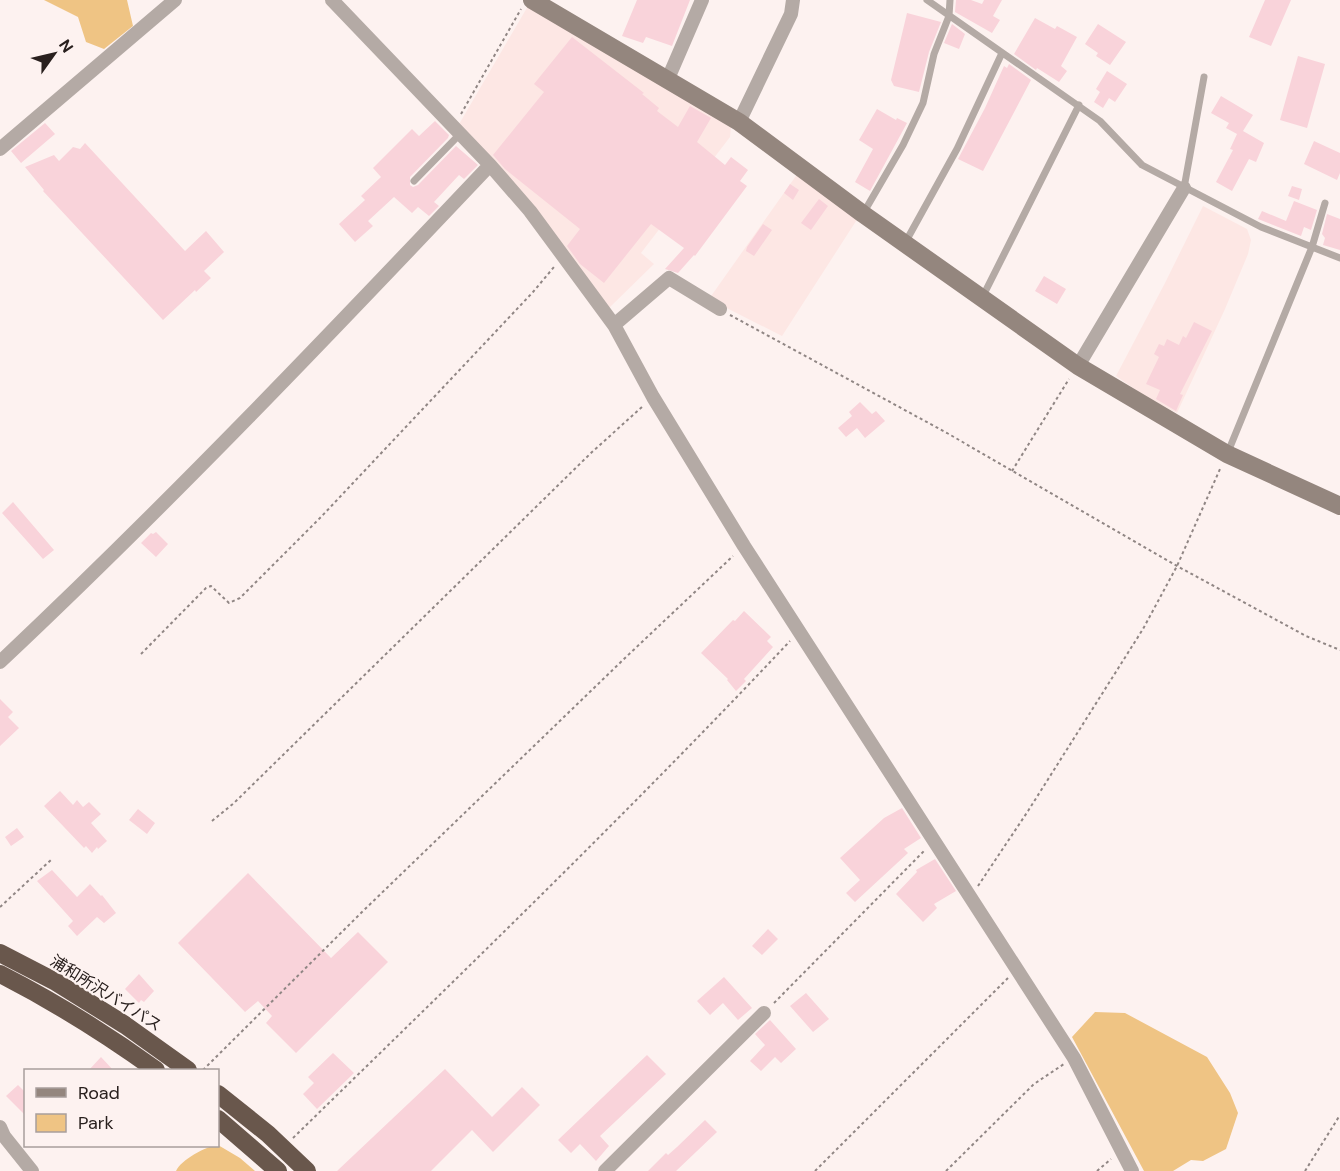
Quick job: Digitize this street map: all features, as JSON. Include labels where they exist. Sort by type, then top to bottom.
[{"type":"highway","name":"浦和所沢バイパス","points":[[0,953],[56,982],[125,1025],[185,1069]]},
{"type":"highway","points":[[0,974],[55,1003],[118,1042],[153,1069]]},
{"type":"highway","points":[[219,1095],[268,1134],[307,1171]]},
{"type":"highway","points":[[219,1120],[278,1171]]},
{"type":"street","points":[[0,149],[175,0]]},
{"type":"street","points":[[332,0],[490,165],[530,211],[614,325],[653,397],[744,546],[1074,1058],[1132,1171]]},
{"type":"street","points":[[667,81],[702,0]]},
{"type":"street","points":[[739,122],[791,14],[793,0]]},
{"type":"street","points":[[526,5],[739,122],[863,214],[1078,366],[1227,454],[1340,506]]},
{"type":"street","points":[[0,662],[128,540],[490,165]]},
{"type":"street","points":[[1078,366],[1184,188]]},
{"type":"street","points":[[614,325],[669,278],[720,309]]},
{"type":"street","points":[[605,1171],[764,1013]]},
{"type":"street","points":[[0,1127],[4,1136],[33,1171]]},
{"type":"lane","points":[[927,0],[1100,121],[1142,165],[1261,227],[1340,258]]},
{"type":"lane","points":[[863,214],[903,145],[923,103],[934,54],[949,16],[950,0]]},
{"type":"lane","points":[[905,244],[957,149],[1002,53]]},
{"type":"lane","points":[[1184,188],[1204,77]]},
{"type":"lane","points":[[982,298],[1079,105]]},
{"type":"lane","points":[[414,181],[457,130]]},
{"type":"lane","points":[[1227,454],[1312,247],[1325,203]]},
{"type":"path","points":[[457,130],[526,5]]},
{"type":"path","points":[[141,654],[206,588],[211,586],[229,603],[240,598],[321,517],[470,360],[563,256]]},
{"type":"path","points":[[720,309],[937,427],[1177,566],[1306,636],[1340,650]]},
{"type":"path","points":[[1012,471],[1078,366]]},
{"type":"path","points":[[212,821],[234,803],[584,460],[653,397]]},
{"type":"path","points":[[970,898],[1143,629],[1177,566],[1227,454]]},
{"type":"path","points":[[204,1069],[625,658],[744,546]]},
{"type":"path","points":[[284,1149],[635,802],[799,631]]},
{"type":"path","points":[[764,1013],[934,840]]},
{"type":"path","points":[[0,907],[52,859]]},
{"type":"path","points":[[815,1171],[1016,969]]},
{"type":"path","points":[[946,1171],[1034,1084],[1074,1058]]},
{"type":"path","points":[[1305,1171],[1340,1114]]},
{"type":"shaded area","points":[[528,6],[731,126],[730,137],[641,253],[654,264],[609,308],[458,126]]},
{"type":"shaded area","points":[[798,173],[858,218],[782,336],[709,299]]},
{"type":"shaded area","points":[[1203,206],[1247,229],[1251,240],[1248,254],[1225,309],[1177,413],[1146,397],[1116,376]]},
{"type":"green space","points":[[44,0],[127,0],[133,26],[104,49],[86,42],[78,17]]},
{"type":"green space","points":[[1095,1012],[1125,1013],[1207,1057],[1230,1093],[1238,1113],[1226,1149],[1203,1161],[1191,1160],[1173,1171],[1144,1171],[1072,1037]]},
{"type":"green space","points":[[219,1146],[240,1158],[255,1171],[176,1171],[183,1162],[207,1148]]},
{"type":"building","points":[[637,0],[690,0],[672,46],[646,37],[643,43],[622,36]]},
{"type":"building","points":[[956,0],[971,0],[982,4],[984,0],[1002,0],[993,16],[1000,20],[992,33],[955,12]]},
{"type":"building","points":[[1265,0],[1291,0],[1271,46],[1249,37]]},
{"type":"building","points":[[907,13],[941,22],[929,52],[919,92],[894,86],[891,80]]},
{"type":"building","points":[[1035,18],[1077,37],[1061,66],[1067,71],[1059,82],[1037,68],[1036,70],[1014,54]]},
{"type":"building","points":[[952,24],[965,34],[959,49],[944,43]]},
{"type":"building","points":[[1098,24],[1126,42],[1110,65],[1096,56],[1098,53],[1085,44]]},
{"type":"building","points":[[572,37],[644,93],[642,94],[659,108],[657,111],[678,127],[690,106],[711,118],[697,142],[725,165],[731,157],[748,170],[740,181],[747,186],[695,256],[678,273],[665,269],[684,248],[651,224],[604,283],[580,264],[567,246],[580,229],[505,169],[493,155],[544,92],[534,84]]},
{"type":"building","points":[[1298,56],[1325,64],[1307,128],[1280,120]]},
{"type":"building","points":[[1009,64],[1031,80],[983,171],[958,159],[1004,66],[1007,68]]},
{"type":"building","points":[[1107,71],[1127,84],[1115,102],[1109,98],[1103,108],[1094,102],[1100,92],[1096,89]]},
{"type":"building","points":[[1221,96],[1253,115],[1243,131],[1264,143],[1256,162],[1249,159],[1232,191],[1216,182],[1233,150],[1230,149],[1237,134],[1226,128],[1229,123],[1211,113]]},
{"type":"building","points":[[877,109],[896,120],[897,118],[907,123],[870,191],[855,182],[873,149],[859,140]]},
{"type":"building","points":[[435,121],[449,135],[448,138],[410,177],[410,185],[413,187],[418,185],[456,146],[478,165],[464,179],[459,175],[434,202],[439,206],[429,216],[418,207],[412,213],[394,197],[368,221],[373,226],[355,242],[339,224],[365,200],[361,196],[381,177],[373,168],[412,129],[419,136]]},
{"type":"building","points":[[45,123],[55,134],[21,163],[11,151]]},
{"type":"building","points":[[1314,141],[1340,153],[1340,173],[1337,180],[1304,164]]},
{"type":"building","points":[[85,143],[185,251],[206,231],[224,252],[204,271],[211,278],[163,320],[43,191],[25,167],[54,155],[59,161],[73,147],[80,149]]},
{"type":"building","points":[[790,184],[799,190],[793,200],[784,193]]},
{"type":"building","points":[[1292,186],[1302,189],[1299,200],[1288,196]]},
{"type":"building","points":[[819,199],[828,206],[811,230],[801,223]]},
{"type":"building","points":[[1294,201],[1317,210],[1311,230],[1304,227],[1301,236],[1258,219],[1262,211],[1286,221]]},
{"type":"building","points":[[1327,214],[1340,219],[1340,250],[1323,245],[1325,238],[1322,234]]},
{"type":"building","points":[[763,224],[772,230],[754,256],[746,251],[747,247]]},
{"type":"building","points":[[1044,276],[1066,289],[1057,304],[1035,291]]},
{"type":"building","points":[[1194,322],[1212,331],[1180,394],[1183,395],[1176,411],[1156,399],[1160,390],[1146,384],[1159,357],[1154,354],[1159,344],[1164,346],[1167,339],[1179,345],[1183,336],[1186,338]]},
{"type":"building","points":[[860,402],[872,414],[876,411],[885,421],[865,438],[857,428],[846,437],[838,428],[852,416],[849,412]]},
{"type":"building","points":[[13,502],[54,550],[43,559],[2,513]]},
{"type":"building","points":[[156,532],[168,544],[156,557],[141,543],[151,533]]},
{"type":"building","points":[[744,611],[771,637],[767,641],[773,647],[736,691],[728,679],[701,653]]},
{"type":"building","points":[[0,699],[13,712],[8,717],[19,728],[0,746]]},
{"type":"building","points":[[60,791],[73,805],[77,800],[83,807],[89,802],[101,814],[91,823],[107,841],[92,853],[86,846],[84,848],[44,806]]},
{"type":"building","points":[[902,808],[921,838],[904,849],[908,853],[855,902],[846,893],[860,880],[840,858],[884,818]]},
{"type":"building","points":[[138,809],[155,823],[147,834],[129,820]]},
{"type":"building","points":[[17,828],[24,837],[11,846],[5,837]]},
{"type":"building","points":[[935,859],[956,891],[934,904],[937,908],[923,922],[896,894],[917,872],[916,870]]},
{"type":"building","points":[[52,870],[77,897],[90,884],[116,913],[104,923],[97,917],[77,936],[68,926],[73,921],[37,881]]},
{"type":"building","points":[[248,873],[331,958],[358,932],[388,962],[296,1053],[266,1023],[272,1016],[258,1001],[245,1012],[178,943]]},
{"type":"building","points":[[768,929],[778,939],[762,955],[752,946]]},
{"type":"building","points":[[139,974],[154,991],[144,1002],[141,1000],[139,1003],[125,989]]},
{"type":"building","points":[[724,977],[752,1008],[738,1020],[723,1003],[710,1015],[697,1001]]},
{"type":"building","points":[[806,993],[829,1019],[813,1032],[790,1006]]},
{"type":"building","points":[[770,1020],[796,1049],[781,1063],[775,1057],[761,1071],[750,1061],[765,1045],[755,1034]]},
{"type":"building","points":[[333,1053],[354,1073],[317,1109],[303,1094],[314,1083],[308,1077]]},
{"type":"building","points":[[647,1055],[666,1074],[600,1136],[609,1146],[596,1161],[580,1144],[571,1153],[558,1140]]},
{"type":"building","points":[[101,1057],[112,1069],[90,1069]]},
{"type":"building","points":[[445,1069],[492,1117],[522,1087],[540,1105],[493,1152],[472,1130],[431,1171],[337,1171]]},
{"type":"building","points":[[18,1085],[24,1091],[24,1114],[6,1096]]},
{"type":"building","points":[[705,1120],[717,1132],[676,1171],[648,1171],[666,1153],[668,1155],[677,1147]]}]
